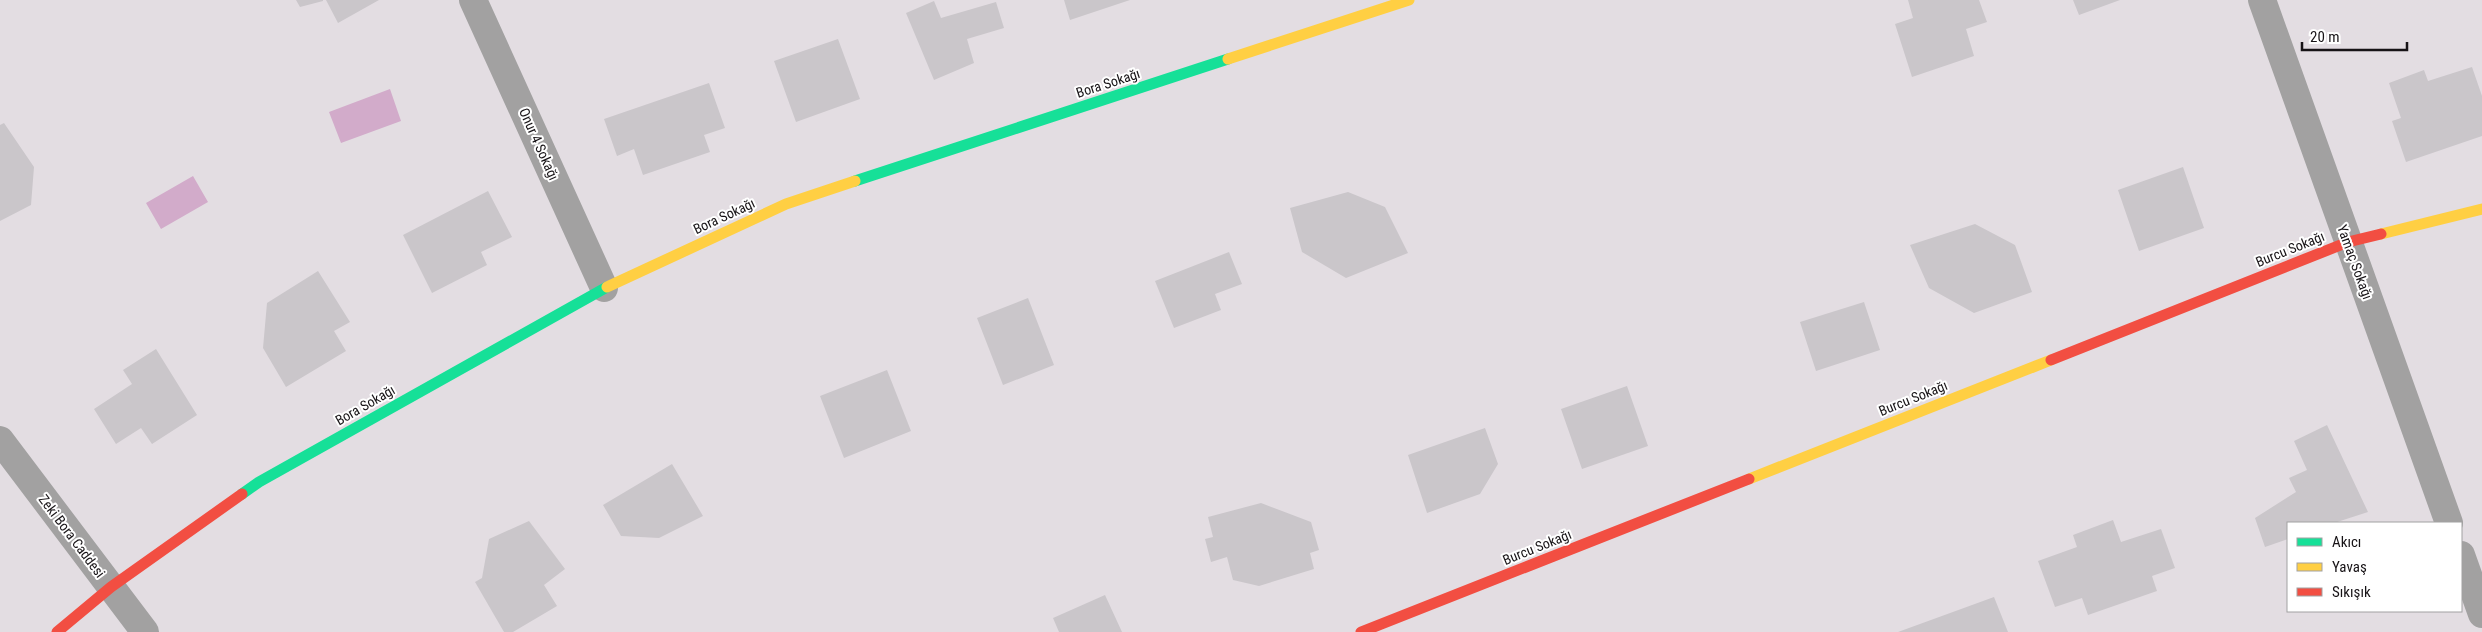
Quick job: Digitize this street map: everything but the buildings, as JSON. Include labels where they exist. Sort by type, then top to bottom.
[{"type":"street","name":"Onur 4 Sokağı","points":[[473,0],[604,288]]},
{"type":"street","name":"Bora Sokağı","points":[[57,632],[111,587],[260,482],[604,288],[786,204],[1410,0]]},
{"type":"street","name":"Yamaç Sokağı","points":[[2262,0],[2449,522]]},
{"type":"street","name":"Burcu Sokağı","points":[[1361,632],[2348,242],[2482,209]]},
{"type":"street","name":"Zeki Bora Caddesi","points":[[0,440],[145,632]]},
{"type":"street","points":[[2462,558],[2482,614]]},
{"type":"shaded area","points":[[390,89],[401,121],[341,143],[329,112]]},
{"type":"shaded area","points":[[193,176],[208,202],[161,229],[146,203]]},
{"type":"traffic: fast","points":[[855,181],[1228,59]]},
{"type":"traffic: fast","points":[[242,494],[259,482],[607,287]]},
{"type":"traffic: slow","points":[[1228,59],[1409,0]]},
{"type":"traffic: slow","points":[[607,287],[786,204],[855,181]]},
{"type":"traffic: slow","points":[[2381,234],[2482,209]]},
{"type":"traffic: slow","points":[[1749,479],[2051,360]]},
{"type":"traffic: jam","points":[[2051,360],[2348,242],[2381,234]]},
{"type":"traffic: jam","points":[[1361,632],[1749,479]]},
{"type":"traffic: jam","points":[[57,632],[111,587],[242,494]]}]
